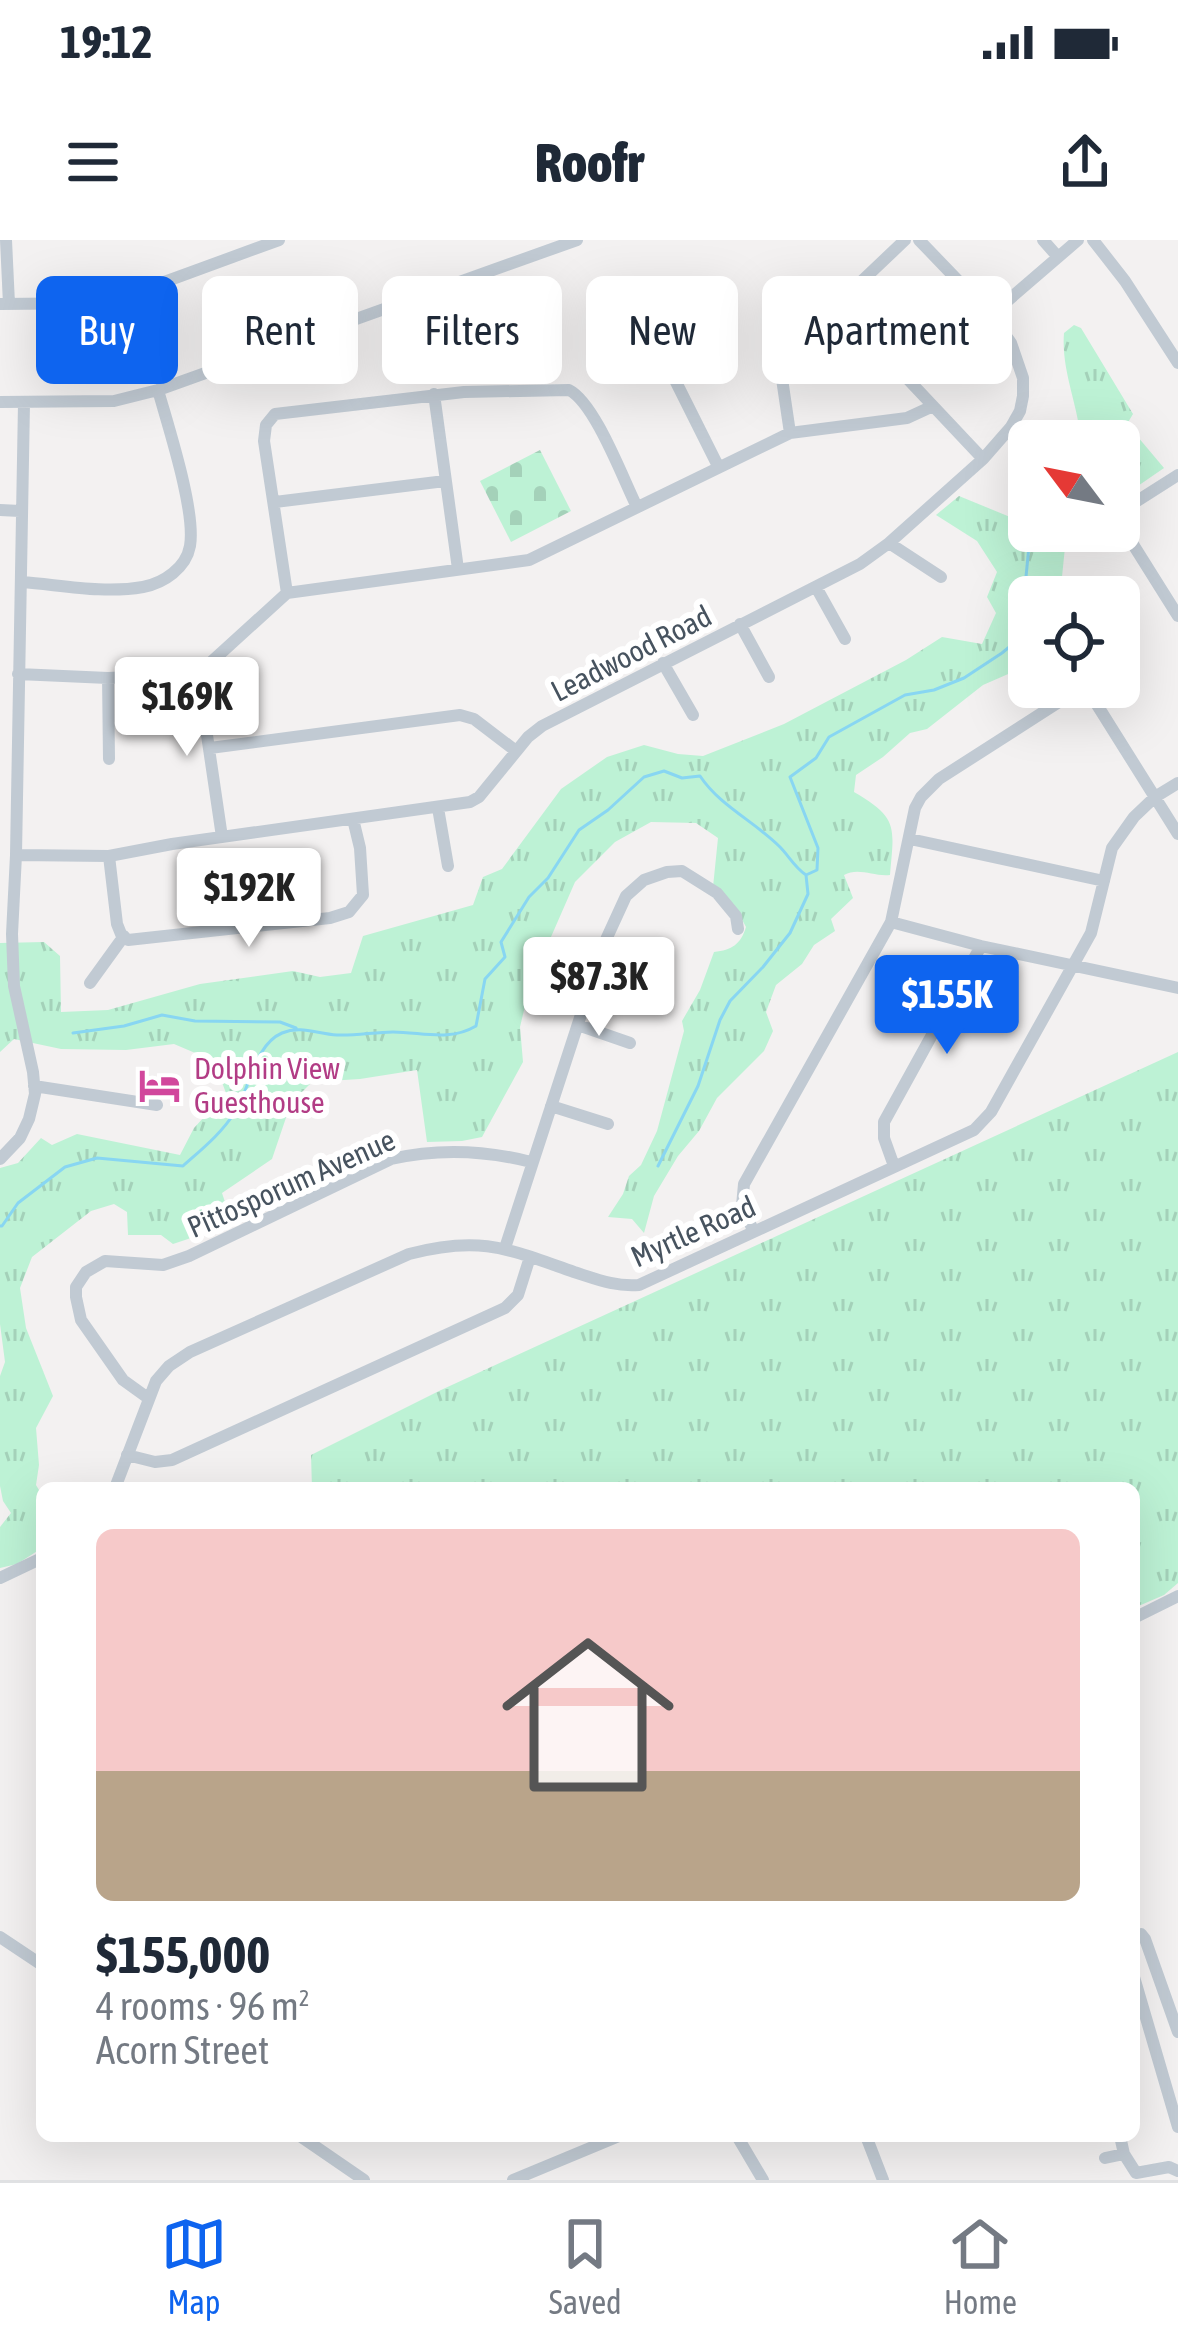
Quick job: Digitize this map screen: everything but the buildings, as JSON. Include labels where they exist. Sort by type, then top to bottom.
[{"type":"street","points":[[6,240],[4,304],[107,303],[279,240]]},
{"type":"street","points":[[527,240],[533,256]]},
{"type":"street","points":[[0,402],[114,401],[158,390],[577,240]]},
{"type":"street","points":[[867,276],[905,240]]},
{"type":"street","name":"Leadwood Road","points":[[920,240],[954,276]]},
{"type":"street","points":[[1043,240],[1058,257]]},
{"type":"street","points":[[1012,297],[1078,240]]},
{"type":"street","points":[[1093,240],[1178,363]]},
{"type":"street","name":"Leadwood Road","points":[[16,856],[109,856],[470,802],[542,726],[816,587],[889,543],[983,459],[1011,427],[1023,395],[1023,378],[1012,345]]},
{"type":"street","points":[[677,384],[718,466]]},
{"type":"street","points":[[783,384],[790,433]]},
{"type":"street","points":[[912,384],[983,459]]},
{"type":"street","points":[[22,582],[117,589],[145,586],[174,574],[184,560],[190,545],[189,521],[158,390]]},
{"type":"street","points":[[287,593],[264,434],[275,414],[434,394],[574,392],[590,410],[637,507]]},
{"type":"street","points":[[434,394],[458,568]]},
{"type":"street","points":[[0,1159],[20,1138],[29,1119],[34,1086],[6,932],[16,856],[23,403]]},
{"type":"street","points":[[18,674],[108,678],[198,674],[287,593],[529,560],[790,433],[907,418],[933,406]]},
{"type":"street","points":[[1140,499],[1178,475]]},
{"type":"street","points":[[274,502],[445,481]]},
{"type":"street","points":[[0,510],[20,511]]},
{"type":"street","points":[[889,543],[941,578]]},
{"type":"street","points":[[1139,552],[1178,616]]},
{"type":"street","points":[[816,587],[845,639]]},
{"type":"street","points":[[740,624],[769,677]]},
{"type":"street","points":[[664,664],[693,715]]},
{"type":"street","points":[[198,674],[222,837]]},
{"type":"street","points":[[108,678],[109,759]]},
{"type":"street","points":[[753,1230],[742,1206],[746,1178],[891,922],[916,808],[939,778],[1085,692],[1178,835]]},
{"type":"street","points":[[210,748],[460,715],[474,719],[516,751]]},
{"type":"street","points":[[0,756],[17,757]]},
{"type":"street","name":"Myrtle Road","points":[[117,1482],[162,1373],[190,1352],[409,1254],[440,1246],[505,1248],[614,1285],[638,1285],[974,1130],[986,1119],[1090,933],[1112,848],[1134,817],[1178,783]]},
{"type":"street","points":[[438,808],[448,866]]},
{"type":"street","points":[[109,856],[117,924],[134,941],[344,914],[357,904],[363,891],[353,819]]},
{"type":"street","points":[[910,839],[1104,881]]},
{"type":"street","points":[[505,1248],[604,944],[626,896],[644,880],[682,871],[717,893],[736,916],[738,929]]},
{"type":"street","points":[[891,922],[1178,988]]},
{"type":"street","points":[[90,983],[124,936]]},
{"type":"street","points":[[604,944],[664,965]]},
{"type":"street","points":[[894,1166],[884,1138],[884,1121],[981,946]]},
{"type":"street","points":[[578,1025],[629,1043]]},
{"type":"street","points":[[34,1086],[157,1105]]},
{"type":"street","points":[[551,1106],[608,1124]]},
{"type":"street","name":"Pittosporum Avenue","points":[[148,1398],[124,1380],[81,1319],[76,1287],[86,1272],[105,1261],[164,1265],[189,1256],[391,1159],[416,1153],[475,1151],[531,1162]]},
{"type":"street","points":[[127,1455],[155,1462],[172,1460],[505,1308],[524,1283],[530,1257]]},
{"type":"street","points":[[0,1578],[36,1561]]},
{"type":"street","points":[[1140,1615],[1178,1596]]},
{"type":"street","points":[[0,1937],[36,1960]]},
{"type":"street","points":[[1140,1937],[1145,1939],[1177,2029],[1152,2035]]},
{"type":"street","points":[[1140,1996],[1178,2127]]},
{"type":"street","points":[[309,2142],[364,2180]]},
{"type":"street","points":[[513,2180],[605,2142]]},
{"type":"street","points":[[741,2142],[761,2177],[744,2180]]},
{"type":"street","points":[[868,2142],[883,2180]]},
{"type":"street","points":[[1121,2142],[1136,2174],[1168,2167],[1178,2171]]},
{"type":"street","points":[[1105,2158],[1124,2154]]},
{"type":"green space","points":[[1074,325],[1081,328],[1133,414],[1129,420],[1078,420],[1064,333]]},
{"type":"green space","points":[[1140,439],[1164,468],[1140,485]]},
{"type":"green space","points":[[540,450],[571,511],[511,542],[480,481]]},
{"type":"green space","points":[[959,496],[1008,516],[1008,552],[1064,552],[1062,576],[1008,576],[1008,674],[983,685],[927,729],[910,733],[856,775],[854,792],[879,809],[890,825],[890,875],[844,875],[853,898],[831,919],[835,931],[814,945],[802,964],[776,985],[766,1012],[773,1031],[764,1051],[717,1098],[678,1156],[654,1196],[644,1233],[632,1219],[608,1217],[657,1131],[684,1031],[682,1021],[714,952],[735,945],[746,927],[713,887],[718,838],[696,823],[651,822],[615,842],[575,882],[530,985],[520,1027],[523,1062],[482,1137],[427,1142],[417,1070],[312,1082],[291,1103],[272,1159],[222,1193],[231,1220],[215,1230],[173,1244],[161,1235],[128,1235],[127,1212],[114,1204],[91,1211],[32,1257],[20,1288],[26,1328],[53,1396],[36,1428],[36,1552],[0,1568],[0,1527],[11,1513],[0,1486],[0,1376],[5,1362],[0,1324],[0,1168],[18,1163],[41,1138],[52,1145],[77,1134],[180,1155],[194,1128],[226,1093],[214,1061],[174,1044],[126,1050],[61,1049],[14,1039],[0,1052],[0,943],[44,942],[60,956],[61,1012],[108,1010],[200,984],[293,971],[320,977],[351,973],[363,936],[473,905],[483,877],[502,869],[561,789],[607,757],[644,745],[703,756],[784,724],[942,637],[982,644],[996,613],[987,597],[997,572],[977,541],[936,515]]},
{"type":"green space","points":[[1178,1052],[1178,1583],[1164,1595],[1140,1605],[1140,1482],[312,1482],[311,1455],[441,1390]]},
{"type":"waterway","points":[[0,1226],[18,1203],[65,1167],[97,1158],[183,1166],[230,1120],[259,1057],[282,1033],[446,1035],[476,1026],[485,979],[505,957],[501,942],[529,897],[548,878],[579,830],[644,777],[664,771],[682,778],[700,776],[802,872],[817,870],[818,848],[790,777],[816,758],[829,737],[905,695],[964,678],[1020,638],[1028,552]]},
{"type":"waterway","points":[[658,1166],[698,1086],[730,1001],[790,933],[808,894],[806,875]]},
{"type":"waterway","points":[[73,1033],[162,1015],[195,1021],[280,1022],[296,1028]]},
{"type":"place","name":"Dolphin View Guesthouse","points":[[160,1085]]}]
